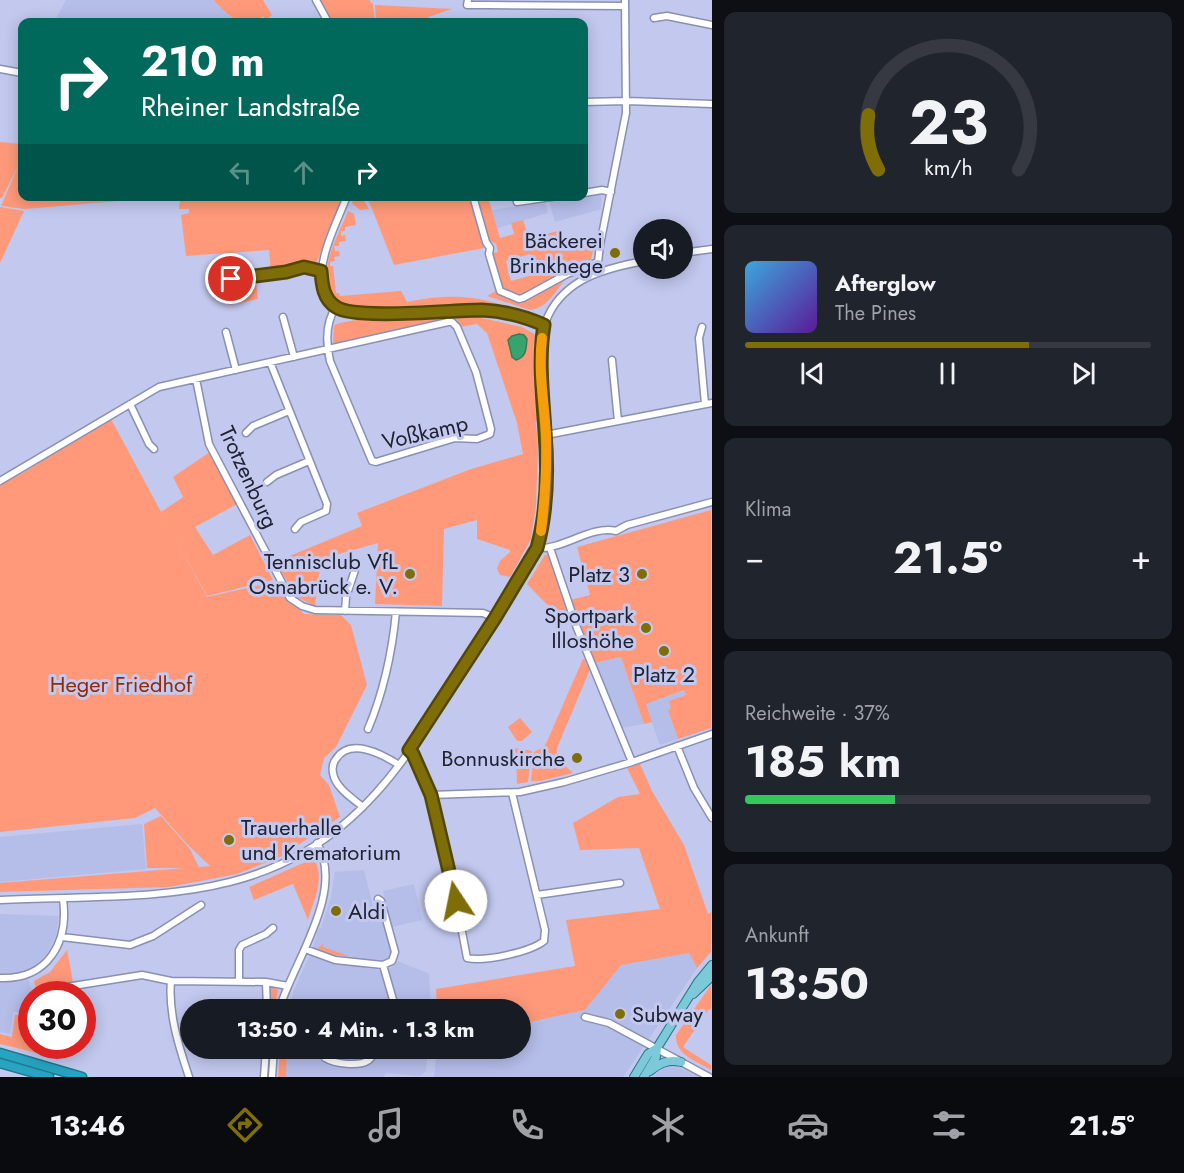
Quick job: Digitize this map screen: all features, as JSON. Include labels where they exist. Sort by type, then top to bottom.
[{"type":"highway","points":[[0,1053],[82,1077]]},
{"type":"highway","points":[[0,1063],[49,1077]]},
{"type":"main road","points":[[634,1077],[648,1054],[657,1048],[711,964]]},
{"type":"main road","points":[[690,997],[711,976]]},
{"type":"main road","points":[[644,1076],[656,1057],[657,1048]]},
{"type":"main road","points":[[644,1076],[664,1062],[670,1060],[681,1062]]},
{"type":"street","points":[[316,0],[326,18]]},
{"type":"street","points":[[467,2],[625,3],[624,64],[627,101],[598,262],[600,270]]},
{"type":"street","points":[[654,18],[667,16],[711,25]]},
{"type":"street","points":[[0,69],[18,72]]},
{"type":"street","points":[[588,102],[711,104]]},
{"type":"street","points":[[588,192],[602,190],[611,192]]},
{"type":"street","points":[[345,201],[323,256],[321,271],[324,291],[330,303],[336,307],[352,313],[484,310],[544,325]]},
{"type":"street","points":[[474,201],[486,242],[490,248],[489,254],[500,291],[519,299],[567,274],[598,262]]},
{"type":"street","points":[[693,251],[711,249]]},
{"type":"street","points":[[0,900],[156,895],[220,885],[264,872],[287,861],[317,843],[363,807],[399,765],[495,618],[537,548],[544,503],[546,435],[540,361],[544,325],[555,304],[568,290],[600,270],[633,263]]},
{"type":"street","points":[[215,281],[286,272],[304,267],[321,271]]},
{"type":"street","points":[[0,481],[159,387],[327,349],[329,320],[336,307]]},
{"type":"street","points":[[283,317],[294,357]]},
{"type":"street","name":"Voßkamp","points":[[448,322],[455,324],[476,372],[491,429],[490,434],[477,439],[455,438],[376,462],[372,461],[327,349],[448,322]]},
{"type":"street","points":[[546,435],[708,404],[699,338],[702,327]]},
{"type":"street","points":[[226,332],[236,370]]},
{"type":"street","points":[[612,360],[618,421]]},
{"type":"street","points":[[270,362],[327,504],[326,511],[301,522],[295,529]]},
{"type":"street","name":"Trotzenburg","points":[[196,379],[209,444],[290,598],[302,606],[315,610],[483,613],[495,618]]},
{"type":"street","points":[[130,404],[149,444],[154,449]]},
{"type":"street","points":[[246,433],[253,426],[289,411]]},
{"type":"street","points":[[267,482],[276,475],[309,461]]},
{"type":"street","points":[[537,548],[550,548],[609,529],[621,530],[627,525],[711,502]]},
{"type":"street","points":[[550,548],[577,628],[632,762]]},
{"type":"street","points":[[345,611],[346,597],[354,570]]},
{"type":"street","points":[[368,729],[387,671],[394,638],[396,612]]},
{"type":"street","points":[[431,795],[512,793],[564,782],[632,762],[711,734]]},
{"type":"street","points":[[677,746],[694,788],[711,818]]},
{"type":"street","points":[[363,807],[335,780],[332,770],[336,757],[348,749],[361,748],[399,765]]},
{"type":"street","points":[[409,750],[413,754],[431,795],[449,863],[467,958],[477,961],[536,947],[544,941],[545,930],[512,793]]},
{"type":"street","points":[[283,999],[305,949],[321,903],[326,880],[324,856],[317,843]]},
{"type":"street","points":[[537,895],[620,883]]},
{"type":"street","points":[[0,978],[20,976],[50,959],[62,937],[63,899]]},
{"type":"street","points":[[305,949],[335,960],[383,965],[392,961],[395,952],[381,901],[378,899]]},
{"type":"street","points":[[62,937],[118,945],[141,942],[190,914],[201,905]]},
{"type":"street","points":[[239,982],[239,950],[242,945],[266,934],[273,928]]},
{"type":"street","points":[[383,965],[393,999]]},
{"type":"street","points":[[96,982],[142,975],[171,981],[266,982],[288,986]]},
{"type":"street","points":[[171,981],[170,991],[178,1044],[189,1077]]},
{"type":"street","points":[[266,982],[267,999]]},
{"type":"street","points":[[585,1017],[609,1023],[709,1077]]},
{"type":"street","points":[[264,1077],[265,1059]]},
{"type":"street","points":[[272,1077],[273,1059]]},
{"type":"street","points":[[327,1059],[333,1063],[361,1063],[369,1059]]},
{"type":"shaded area","points":[[66,0],[215,0],[233,18],[56,18]]},
{"type":"shaded area","points":[[598,194],[602,196],[601,209],[555,222],[549,201],[588,201],[588,195]]},
{"type":"shaded area","points":[[545,202],[548,213],[497,228],[492,210]]},
{"type":"shaded area","points":[[519,334],[524,335],[527,339],[524,354],[516,360],[512,357],[508,340]]},
{"type":"shaded area","points":[[621,657],[644,724],[621,728],[593,663]]},
{"type":"shaded area","points":[[685,690],[686,695],[668,710],[678,739],[660,745],[645,704]]},
{"type":"shaded area","points":[[142,824],[146,869],[0,882],[0,837]]},
{"type":"shaded area","points":[[364,870],[373,906],[380,907],[392,952],[391,957],[386,960],[367,959],[365,968],[387,971],[398,961],[429,974],[430,999],[292,999],[319,928],[321,928],[331,897],[335,872]]},
{"type":"shaded area","points":[[414,884],[422,920],[392,927],[383,891]]},
{"type":"shaded area","points":[[0,914],[59,916],[56,936],[47,953],[37,964],[25,970],[29,981],[18,981],[18,1012],[13,1012],[10,1034],[0,1032]]},
{"type":"shaded area","points":[[689,953],[697,968],[623,1077],[434,1077],[436,1059],[531,1059],[531,1022],[585,1010],[620,965]]},
{"type":"shaded area","points":[[287,1059],[427,1059],[426,1071],[420,1076],[386,1073],[383,1077],[286,1077]]},
{"type":"shaded area","points":[[667,1066],[676,1066],[699,1077],[652,1077]]},
{"type":"green space","points":[[263,0],[272,15],[268,18],[263,16],[261,18],[234,18],[214,1]]},
{"type":"green space","points":[[320,0],[369,0],[373,4],[375,18],[331,18]]},
{"type":"green space","points":[[375,5],[452,9],[428,18],[376,18]]},
{"type":"green space","points":[[0,142],[18,144],[18,166],[0,198]]},
{"type":"green space","points":[[18,167],[18,201],[119,201],[25,209],[1,206]]},
{"type":"green space","points":[[180,201],[342,201],[315,266],[302,264],[271,272],[269,250],[186,256],[181,215],[189,213],[189,209],[179,209]]},
{"type":"green space","points":[[353,201],[364,201],[369,209],[360,210]]},
{"type":"green space","points":[[368,201],[471,201],[484,248],[394,265]]},
{"type":"green space","points":[[476,201],[489,201],[500,238],[514,234],[511,223],[523,220],[529,239],[561,230],[567,250],[595,242],[591,260],[519,297],[502,291],[492,253],[498,252],[496,244],[487,239]],"holes":[[[530,254],[536,274],[511,281],[506,261]]]},
{"type":"green space","points":[[0,207],[24,211],[0,263]]},
{"type":"green space","points":[[348,211],[354,214],[356,225],[345,227],[345,231],[341,231],[341,236],[345,235],[346,241],[339,242],[339,246],[334,246],[340,256],[334,257],[335,261],[330,262],[330,266],[333,266],[336,293],[340,296],[401,291],[407,302],[463,297],[489,301],[517,311],[484,308],[418,310],[360,308],[341,303],[332,291],[327,271],[332,248]]},
{"type":"green space","points":[[567,277],[551,298],[536,309],[530,310],[487,296],[496,291],[523,302]]},
{"type":"green space","points":[[256,282],[258,299],[230,305],[229,284]]},
{"type":"green space","points":[[477,317],[522,327],[536,335],[534,366],[540,416],[536,422],[538,450],[536,505],[531,539],[510,577],[500,575],[497,569],[500,561],[510,550],[477,539],[477,520],[444,529],[442,606],[375,604],[378,543],[321,559],[315,606],[297,597],[275,562],[362,526],[357,513],[471,469],[523,454],[517,423],[487,333],[477,324],[460,327],[457,320],[451,318],[335,345],[333,342],[334,326],[342,322],[358,320]]},
{"type":"green space","name":"Heger Friedhof","points":[[111,419],[207,597],[274,582],[304,614],[341,615],[351,625],[367,685],[336,747],[324,758],[320,775],[329,785],[340,817],[282,856],[237,874],[169,887],[0,892],[0,883],[185,868],[147,868],[144,824],[161,816],[190,849],[199,867],[210,866],[155,808],[135,818],[0,832],[0,484],[21,474]]},
{"type":"green space","points":[[210,452],[237,504],[195,527],[213,555],[250,535],[273,580],[207,596],[161,512],[183,497],[173,477]]},
{"type":"green space","name":"Sportpark Illoshöhe","points":[[711,510],[711,728],[678,739],[668,710],[671,708],[669,701],[686,695],[684,690],[646,704],[652,722],[644,724],[621,657],[593,663],[570,600],[590,595],[577,547]]},
{"type":"green space","points":[[550,554],[570,612],[561,619],[527,584],[545,555]]},
{"type":"green space","points":[[583,659],[586,659],[590,669],[557,748],[557,758],[573,773],[531,781],[534,752],[545,746]]},
{"type":"green space","points":[[520,718],[532,732],[522,741],[517,741],[508,727]]},
{"type":"green space","points":[[514,748],[532,751],[528,782],[517,784]]},
{"type":"green space","points":[[640,764],[652,791],[684,845],[708,914],[711,912],[711,952],[697,968],[689,953],[621,965],[585,1010],[531,1022],[531,999],[436,999],[436,989],[575,966],[566,920],[660,909],[639,848],[580,850],[573,823],[618,797],[640,794],[627,768]]},
{"type":"green space","points":[[310,860],[315,861],[319,875],[308,920],[293,884],[254,900],[249,887]]},
{"type":"green space","points":[[324,943],[323,947],[349,956],[330,955],[319,950],[318,948]]},
{"type":"green space","points":[[67,950],[73,981],[34,981],[50,972]]},
{"type":"green space","points":[[711,985],[711,1009],[708,1010],[683,1047],[711,1065],[711,1070],[693,1060],[679,1048],[676,1035]]},
{"type":"green space","points":[[273,987],[278,990],[276,999],[268,999],[268,991]]},
{"type":"green space","points":[[15,1015],[18,1015],[18,1048],[0,1044],[0,1034],[12,1037]]},
{"type":"green space","points":[[279,1059],[287,1059],[286,1077],[278,1077]]},
{"type":"slow traffic","points":[[541,531],[546,435],[540,368],[542,338]]},
{"type":"place","name":"Bäckerei Brinkhege","points":[[615,253]]},
{"type":"place","name":"Tennisclub VfL Osnabrück e. V.","points":[[410,574]]},
{"type":"place","name":"Platz 3","points":[[642,574]]},
{"type":"place","name":"Sportpark Illoshöhe","points":[[646,628]]},
{"type":"place","name":"Platz 2","points":[[664,651]]},
{"type":"place","name":"Bonnuskirche","points":[[577,758]]},
{"type":"place","name":"Trauerhalle und Krematorium","points":[[229,840]]},
{"type":"place","name":"Aldi","points":[[336,911]]},
{"type":"place","name":"Subway","points":[[620,1014]]},
{"type":"route","points":[[231,279],[286,272],[304,267],[321,271],[327,298],[330,303],[343,311],[371,313],[484,310],[536,321],[544,325],[540,368],[546,435],[545,486],[537,548],[495,618],[409,750],[413,754],[431,795],[449,863],[456,901]]}]
